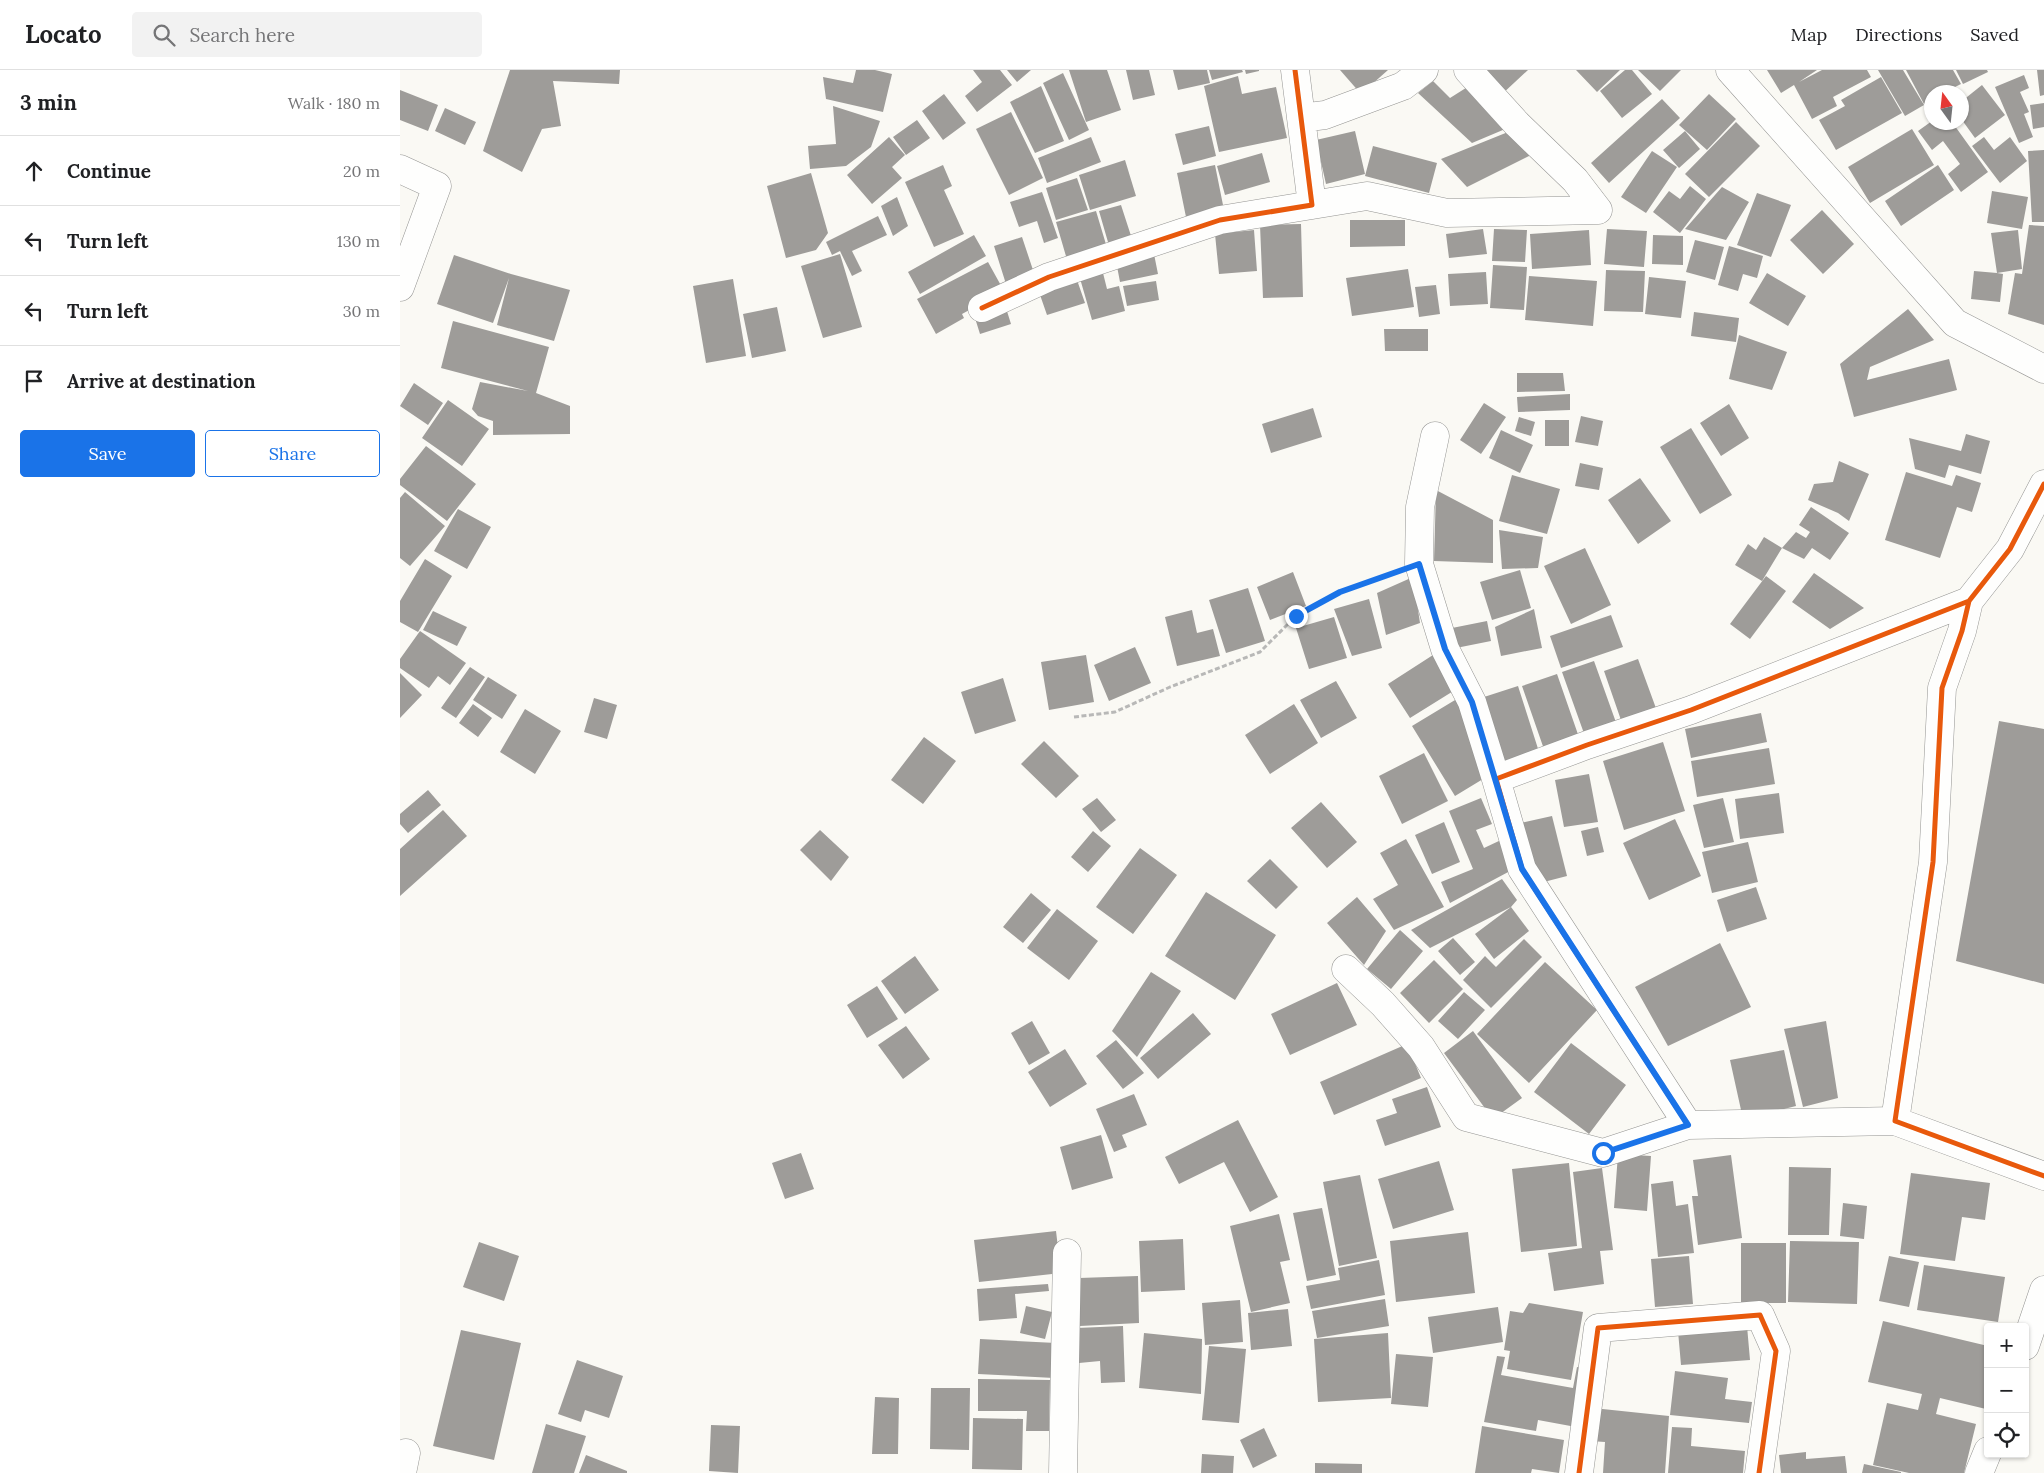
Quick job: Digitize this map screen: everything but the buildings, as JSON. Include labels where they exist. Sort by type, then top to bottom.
[{"type":"street","points":[[1294,70],[1312,205]]},
{"type":"street","points":[[1301,118],[1325,115],[1403,86],[1424,70]]},
{"type":"street","points":[[982,308],[1049,277],[1220,220],[1366,196],[1447,213],[1598,210],[1575,180],[1517,124],[1468,70]]},
{"type":"street","points":[[1730,70],[1955,323],[2044,369]]},
{"type":"street","points":[[400,169],[437,186],[400,287]]},
{"type":"street","points":[[1435,436],[1420,507],[1419,564],[1445,649],[1472,702],[1522,869],[1688,1125]]},
{"type":"street","points":[[1895,1121],[1933,862],[1942,688],[1962,631],[1970,601],[2010,549],[2044,484]]},
{"type":"street","points":[[1496,779],[1587,745],[1691,710],[1970,601]]},
{"type":"street","points":[[1346,969],[1383,1004],[1421,1048],[1466,1117],[1603,1153],[1688,1125],[1895,1121],[2044,1176]]},
{"type":"street","points":[[1063,1473],[1067,1253]]},
{"type":"street","points":[[2029,1334],[2044,1290]]},
{"type":"street","points":[[1580,1473],[1598,1328],[1760,1315],[1776,1351],[1759,1473]]},
{"type":"street","points":[[1979,1473],[1985,1458]]},
{"type":"path","points":[[1074,717],[1115,712],[1170,687],[1260,652],[1296,616],[1340,592],[1419,564]]},
{"type":"cycle path","points":[[982,308],[1049,277],[1220,220],[1312,205],[1295,70]]},
{"type":"cycle path","points":[[2044,484],[2010,549],[1969,601],[1962,631],[1942,688],[1933,862],[1895,1121],[2044,1176]]},
{"type":"cycle path","points":[[1688,1125],[1522,869],[1496,779],[1587,745],[1691,710],[1969,601]]},
{"type":"cycle path","points":[[1579,1473],[1598,1328],[1760,1315],[1776,1351],[1759,1473]]},
{"type":"route","points":[[1296,616],[1340,592],[1419,564],[1445,649],[1472,702],[1522,869],[1688,1125],[1603,1153]]}]
